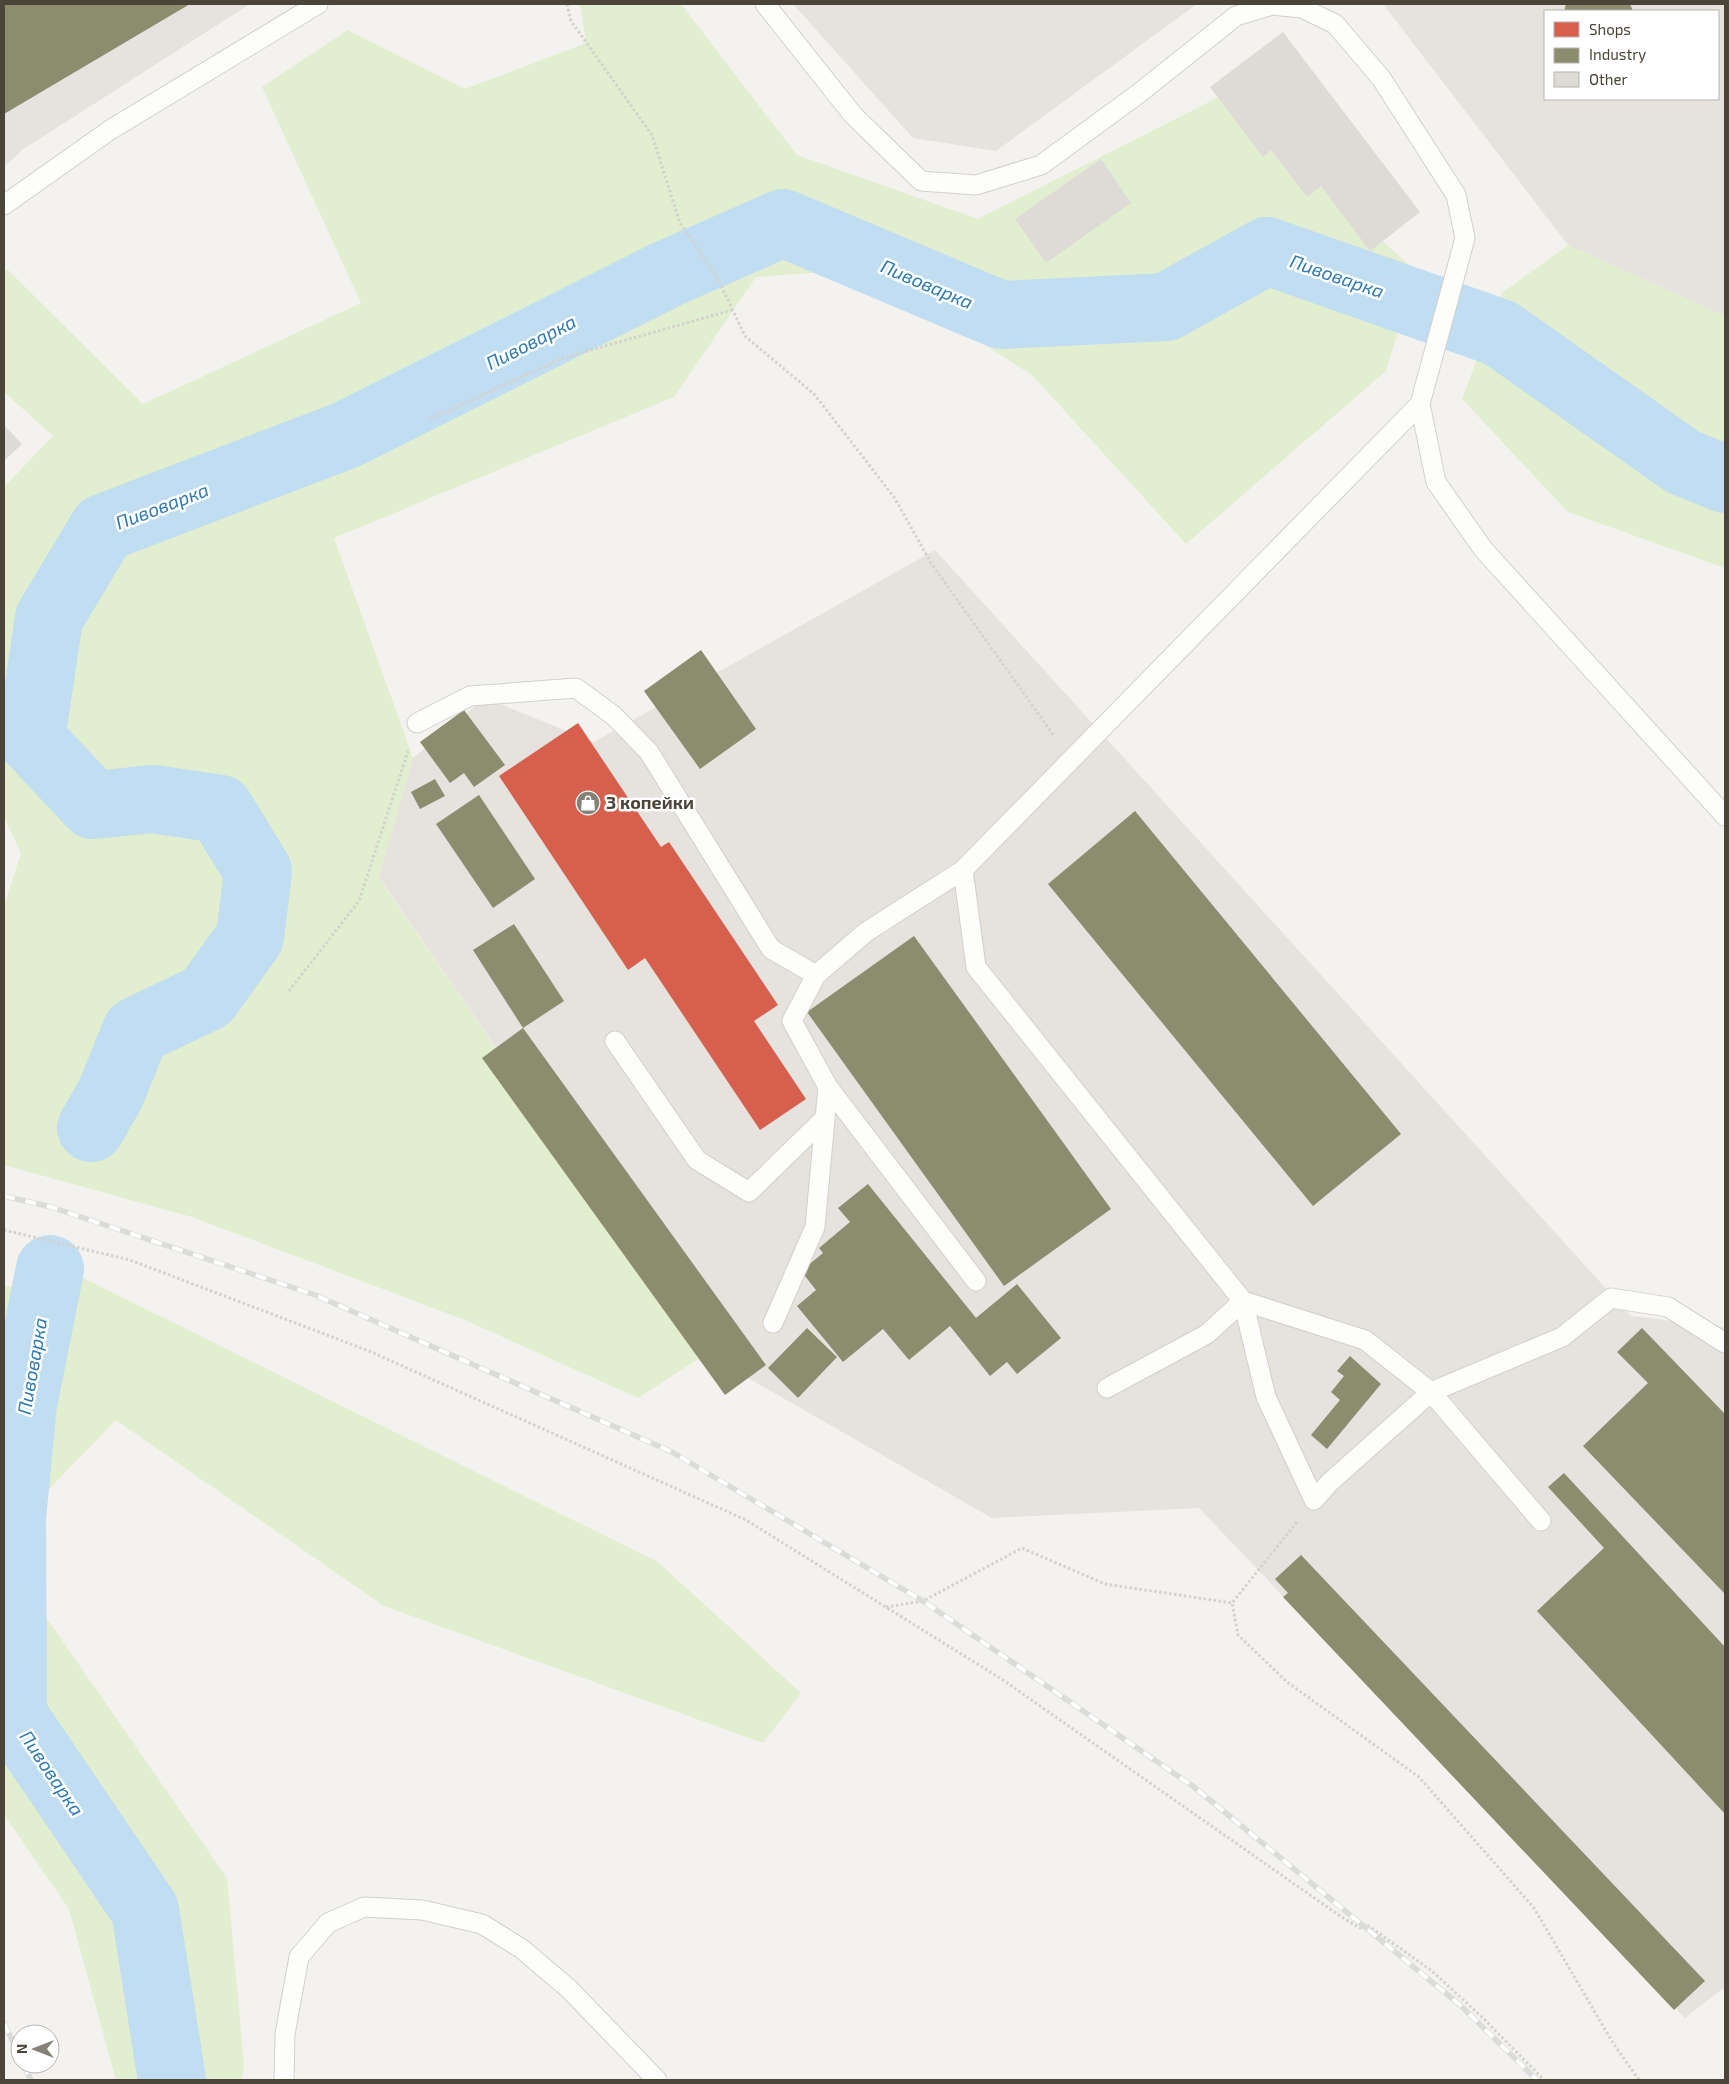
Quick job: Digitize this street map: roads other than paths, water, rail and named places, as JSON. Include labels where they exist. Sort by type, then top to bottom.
[{"type":"lane","points":[[4,205],[110,130],[318,4]]},
{"type":"lane","points":[[765,4],[853,115],[921,181],[976,185],[1041,165],[1138,94],[1236,16],[1272,6],[1302,8],[1335,24],[1381,78],[1456,195],[1465,238],[1420,404],[1436,482],[1483,549],[1725,816]]},
{"type":"lane","points":[[976,1281],[828,1087],[792,1021],[816,974],[866,932],[963,870],[1420,404]]},
{"type":"lane","points":[[417,723],[470,696],[576,688],[614,716],[649,752],[771,949],[816,974]]},
{"type":"lane","points":[[963,870],[976,967],[1243,1301],[1266,1397],[1314,1500],[1329,1483],[1431,1392],[1562,1337],[1611,1298],[1668,1306],[1725,1343]]},
{"type":"lane","points":[[615,1041],[697,1160],[749,1192],[825,1118]]},
{"type":"lane","points":[[773,1322],[815,1227],[828,1087]]},
{"type":"lane","points":[[1107,1388],[1207,1334],[1243,1301]]},
{"type":"lane","points":[[1243,1301],[1365,1340],[1431,1392],[1541,1521]]},
{"type":"lane","points":[[284,2080],[285,2034],[299,1956],[328,1923],[364,1908],[422,1910],[482,1924],[522,1950],[569,1988],[657,2080]]},
{"type":"waterway","name":"Пивоварка","points":[[91,1128],[111,1093],[136,1031],[207,997],[250,937],[258,871],[220,809],[153,799],[93,805],[31,739],[49,618],[103,528],[346,435],[667,274],[783,223],[1001,315],[1166,307],[1267,251],[1500,333],[1683,462],[1725,479]]},
{"type":"waterway","name":"Пивоварка","points":[[50,1269],[23,1404],[12,1518],[13,1715],[145,1910],[172,2080]]},
{"type":"railway","points":[[4,1196],[51,1207],[315,1295],[672,1452],[923,1601],[1194,1787],[1460,2005],[1537,2080]]},
{"type":"railway","points":[[4,2023],[10,2036]]},
{"type":"railway","points":[[28,2074],[31,2080]]},
{"type":"place","name":"3 копейки","points":[[588,803]]}]
